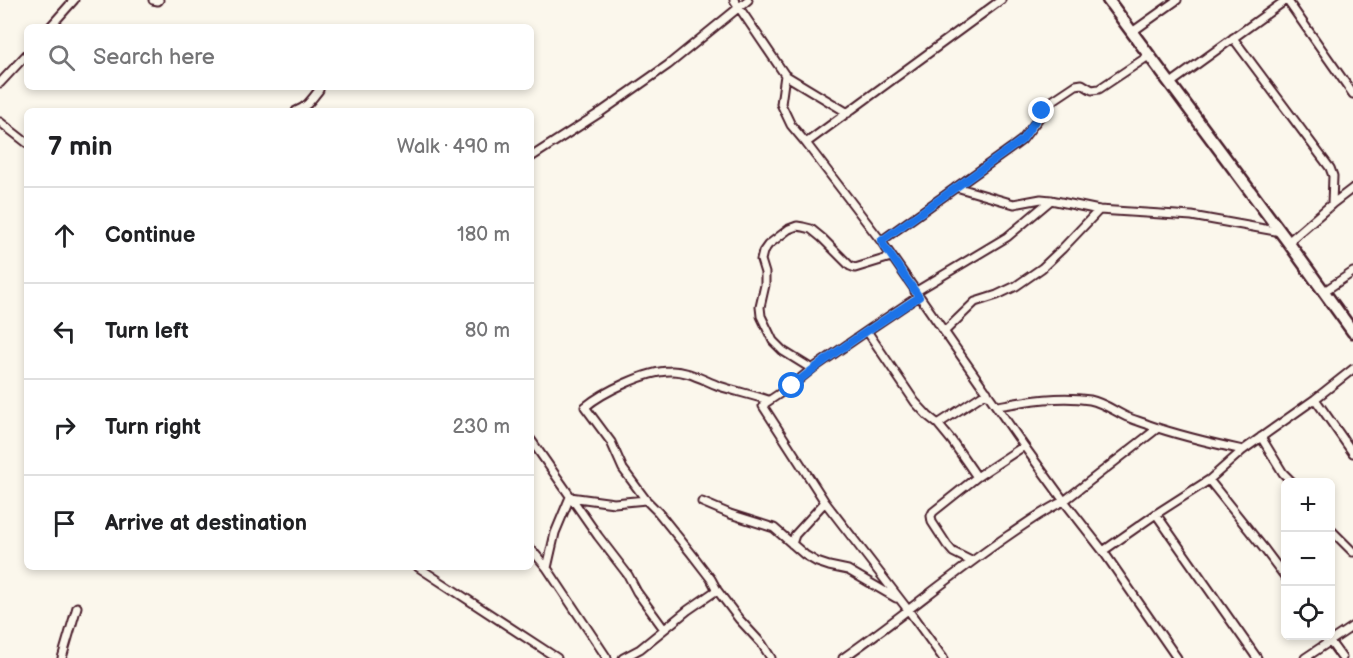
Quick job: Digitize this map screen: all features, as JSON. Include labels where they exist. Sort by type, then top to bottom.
[{"type":"main road","points":[[1108,0],[1353,332]]},
{"type":"street","points":[[53,24],[74,0]]},
{"type":"street","points":[[153,0],[159,0]]},
{"type":"street","points":[[534,155],[668,65],[736,3],[748,0]]},
{"type":"street","points":[[806,143],[1001,0]]},
{"type":"street","points":[[1132,32],[1178,0]]},
{"type":"street","points":[[1171,83],[1286,0],[1353,94]]},
{"type":"street","points":[[736,3],[784,75],[848,112]]},
{"type":"street","points":[[1233,38],[1330,168],[1333,176],[1332,204]]},
{"type":"street","points":[[881,241],[1022,140],[1052,101],[1076,85],[1082,84],[1092,90],[1099,89],[1150,55]]},
{"type":"street","points":[[0,83],[24,57]]},
{"type":"street","points":[[784,75],[781,104],[790,125],[881,241],[1024,446],[1102,551],[1177,658]]},
{"type":"street","points":[[301,108],[309,103],[319,90]]},
{"type":"street","points":[[0,122],[24,141]]},
{"type":"street","points":[[956,187],[1014,204],[1041,199],[1051,200],[1099,210],[1191,216],[1281,232]]},
{"type":"street","points":[[1288,242],[1353,188]]},
{"type":"street","points":[[943,658],[909,610],[825,502],[763,408],[768,400],[792,386],[917,294],[1006,237],[1051,200]]},
{"type":"street","points":[[945,331],[975,302],[1016,286],[1042,268],[1099,210]]},
{"type":"street","points":[[813,369],[783,351],[773,341],[761,316],[760,308],[765,285],[763,252],[776,238],[797,226],[811,229],[850,266],[855,268],[891,257]]},
{"type":"street","points":[[1323,292],[1353,272]]},
{"type":"street","points":[[867,331],[915,402],[938,424],[977,477]]},
{"type":"street","points":[[1102,551],[1209,480],[1243,450],[1353,369]]},
{"type":"street","points":[[768,400],[672,370],[641,376],[594,399],[585,407],[611,442],[623,469],[645,500],[658,512],[691,553],[739,619],[762,644],[771,658]]},
{"type":"street","points":[[938,424],[987,392]]},
{"type":"street","points":[[998,406],[1028,401],[1066,399],[1100,402],[1127,417],[1158,428],[1243,450]]},
{"type":"street","points":[[1315,399],[1353,453]]},
{"type":"street","points":[[843,658],[971,561],[1049,508],[1064,501],[1158,428]]},
{"type":"street","points":[[1261,437],[1288,478]]},
{"type":"street","points":[[534,444],[628,575],[663,629]]},
{"type":"street","points":[[971,561],[953,552],[932,522],[931,516],[977,477],[1024,446]]},
{"type":"street","points":[[1209,480],[1281,571]]},
{"type":"street","points":[[570,497],[614,503],[645,500]]},
{"type":"street","points":[[547,568],[555,533],[570,497]]},
{"type":"street","points":[[702,502],[774,528],[817,562],[849,570],[900,600]]},
{"type":"street","points":[[792,544],[795,535],[825,502]]},
{"type":"street","points":[[1156,514],[1257,658]]},
{"type":"street","points":[[1333,532],[1353,552]]},
{"type":"street","points":[[534,553],[547,568],[607,658]]},
{"type":"street","points":[[423,570],[557,658]]},
{"type":"street","points":[[623,658],[640,649],[663,629],[717,590]]},
{"type":"street","points":[[62,658],[77,607]]},
{"type":"street","points":[[1335,635],[1353,626]]},
{"type":"street","points":[[1305,658],[1326,640]]},
{"type":"street","points":[[1329,640],[1342,658]]},
{"type":"route","points":[[792,386],[867,331],[919,297],[881,241],[1022,140],[1042,111]]}]
